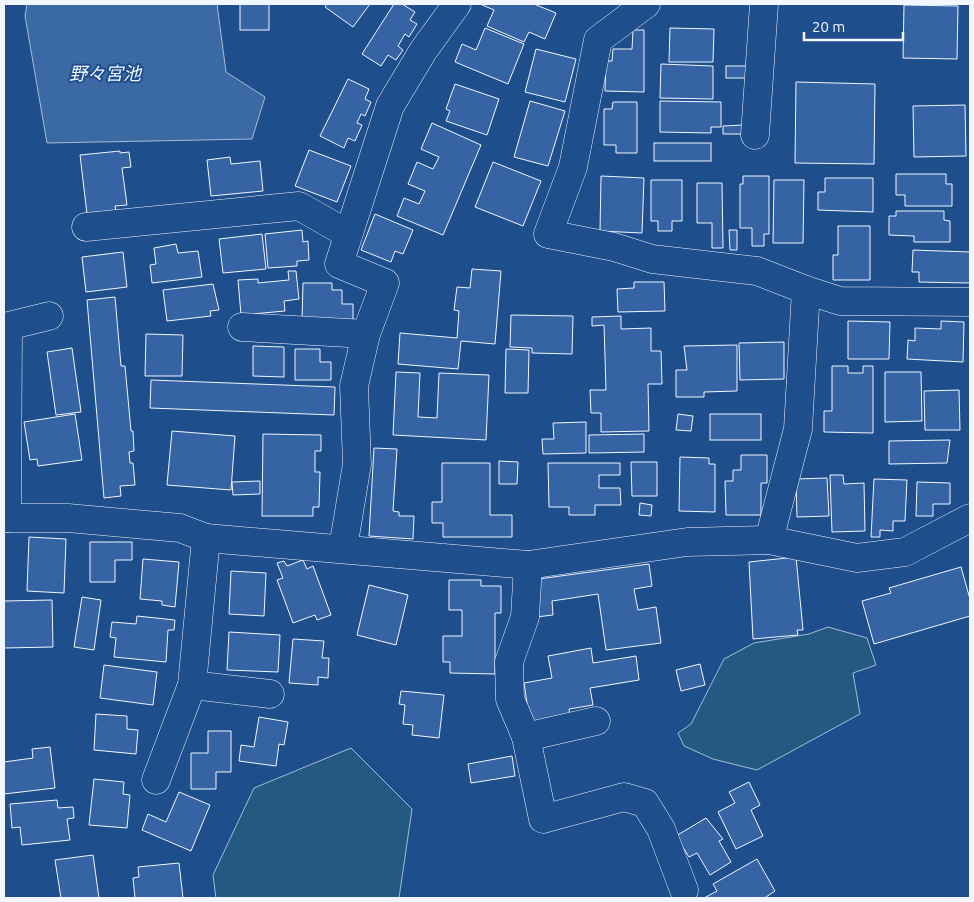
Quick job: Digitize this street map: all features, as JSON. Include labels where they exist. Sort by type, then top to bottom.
[{"type":"street","points":[[343,548],[357,464],[354,386],[366,334],[385,283],[340,264],[390,106],[423,51],[457,4]]},
{"type":"street","points":[[646,4],[598,40],[573,167],[548,234],[614,247],[652,259],[757,271],[840,301],[970,302]]},
{"type":"street","points":[[756,135],[764,4]]},
{"type":"street","points":[[86,227],[298,206],[348,234]]},
{"type":"street","points":[[769,540],[798,429],[806,290]]},
{"type":"street","points":[[49,316],[8,326],[6,518],[68,518],[180,528],[206,538],[528,565],[687,542],[769,540],[858,558],[905,552],[970,518]]},
{"type":"street","points":[[242,327],[366,334]]},
{"type":"street","points":[[156,780],[192,684],[206,538]]},
{"type":"street","points":[[528,565],[525,617],[509,662],[510,699],[526,737],[543,819],[624,797],[645,802],[661,829],[684,890]]},
{"type":"street","points":[[192,684],[270,694]]},
{"type":"street","points":[[526,737],[596,722]]},
{"type":"shaded area","points":[[828,627],[867,638],[876,665],[853,673],[860,714],[757,770],[713,759],[684,746],[678,733],[691,724],[724,659],[754,643],[809,634]]},
{"type":"shaded area","points":[[351,748],[412,809],[399,898],[216,898],[213,875],[254,788]]},
{"type":"water","name":"野々宮池","points":[[27,4],[217,4],[226,72],[265,97],[252,139],[47,143],[25,16]]},
{"type":"building","points":[[240,4],[269,4],[269,30],[240,30]]},
{"type":"building","points":[[327,4],[370,4],[353,27],[325,7]]},
{"type":"building","points":[[394,4],[402,4],[415,12],[410,20],[417,24],[409,37],[405,34],[398,46],[403,50],[396,60],[388,55],[381,66],[362,54]]},
{"type":"building","points":[[480,4],[534,4],[556,13],[545,39],[529,32],[524,42],[487,26],[494,10]]},
{"type":"building","points":[[904,5],[958,6],[957,59],[903,58]]},
{"type":"building","points":[[485,28],[524,44],[508,84],[455,62],[462,44],[476,50]]},
{"type":"building","points":[[670,28],[714,29],[713,62],[669,62]]},
{"type":"building","points":[[633,30],[644,30],[644,92],[605,91],[606,61],[612,61],[613,49],[632,49]]},
{"type":"building","points":[[536,49],[576,59],[565,102],[525,92]]},
{"type":"building","points":[[661,64],[713,66],[713,99],[660,98]]},
{"type":"building","points":[[726,66],[748,66],[748,78],[726,78]]},
{"type":"building","points":[[348,79],[369,89],[365,99],[371,102],[365,116],[361,114],[357,123],[362,125],[355,141],[348,138],[344,148],[320,136]]},
{"type":"building","points":[[796,82],[875,84],[874,164],[795,163]]},
{"type":"building","points":[[455,84],[499,99],[487,135],[446,121],[450,111],[446,109]]},
{"type":"building","points":[[530,101],[565,111],[548,166],[514,157]]},
{"type":"building","points":[[660,101],[721,102],[721,127],[711,127],[711,133],[660,132]]},
{"type":"building","points":[[613,102],[637,102],[637,153],[616,153],[616,145],[604,145],[604,109],[612,109]]},
{"type":"building","points":[[965,105],[966,156],[914,157],[913,106]]},
{"type":"building","points":[[432,123],[481,145],[443,235],[397,216],[404,198],[419,204],[425,191],[408,184],[417,162],[433,169],[439,157],[421,149]]},
{"type":"building","points":[[743,125],[743,134],[723,134],[723,126]]},
{"type":"building","points":[[654,143],[711,143],[711,161],[654,161]]},
{"type":"building","points":[[309,150],[351,166],[337,202],[295,186]]},
{"type":"building","points":[[120,151],[120,153],[129,152],[131,167],[122,168],[127,205],[115,206],[116,211],[87,214],[80,155]]},
{"type":"building","points":[[230,157],[231,164],[260,161],[263,191],[211,196],[207,160]]},
{"type":"building","points":[[493,162],[541,181],[523,226],[475,207]]},
{"type":"building","points":[[896,174],[946,174],[946,184],[952,184],[952,206],[905,206],[905,195],[896,195]]},
{"type":"building","points":[[601,176],[644,178],[642,233],[600,231]]},
{"type":"building","points":[[743,176],[769,176],[769,234],[764,234],[764,246],[752,246],[752,228],[740,228],[740,184],[743,184]]},
{"type":"building","points":[[825,178],[873,178],[873,212],[818,210],[818,192],[825,192]]},
{"type":"building","points":[[651,180],[682,180],[682,221],[672,221],[672,231],[658,231],[658,221],[651,221]]},
{"type":"building","points":[[774,180],[804,180],[803,243],[773,243]]},
{"type":"building","points":[[697,183],[722,183],[723,248],[712,248],[712,223],[697,223]]},
{"type":"building","points":[[896,211],[944,211],[944,220],[950,221],[950,242],[914,242],[914,236],[889,235],[889,216],[896,216]]},
{"type":"building","points":[[375,214],[413,230],[403,254],[395,251],[391,262],[361,250]]},
{"type":"building","points":[[838,226],[870,226],[870,280],[833,280],[833,255],[838,255]]},
{"type":"building","points":[[302,230],[303,242],[308,241],[309,260],[297,261],[297,266],[268,268],[265,234]]},
{"type":"building","points":[[729,230],[737,230],[737,250],[730,250]]},
{"type":"building","points":[[262,234],[266,269],[223,273],[219,239]]},
{"type":"building","points":[[176,244],[178,253],[198,251],[202,277],[152,283],[150,265],[156,264],[154,248]]},
{"type":"building","points":[[913,250],[970,252],[970,283],[919,282],[919,272],[912,272]]},
{"type":"building","points":[[123,252],[127,287],[86,292],[82,257]]},
{"type":"building","points":[[472,269],[501,271],[495,344],[461,341],[458,369],[398,364],[400,333],[457,338],[459,311],[454,310],[457,287],[470,288]]},
{"type":"building","points":[[288,271],[296,271],[299,299],[284,301],[285,311],[241,315],[238,280],[258,279],[258,283],[289,280]]},
{"type":"building","points":[[634,282],[664,282],[665,311],[618,312],[617,289],[634,288]]},
{"type":"building","points":[[303,283],[332,283],[332,290],[342,290],[342,304],[353,304],[353,320],[302,320]]},
{"type":"building","points":[[213,284],[219,310],[210,311],[211,316],[167,321],[163,290]]},
{"type":"building","points":[[115,297],[121,366],[125,366],[131,431],[133,431],[134,451],[129,452],[130,463],[133,463],[135,485],[120,486],[121,496],[104,498],[87,300]]},
{"type":"building","points":[[511,315],[573,316],[572,354],[532,353],[532,348],[510,347]]},
{"type":"building","points":[[621,316],[621,329],[651,328],[651,351],[661,351],[662,384],[648,384],[649,431],[601,432],[601,413],[591,413],[590,390],[606,390],[604,325],[592,326],[592,317]]},
{"type":"building","points":[[848,321],[890,322],[889,359],[848,359]]},
{"type":"building","points":[[941,321],[964,322],[963,362],[907,359],[908,340],[915,341],[915,328],[941,329]]},
{"type":"building","points":[[146,334],[183,335],[182,376],[145,376]]},
{"type":"building","points":[[784,342],[784,379],[740,380],[739,343]]},
{"type":"building","points":[[737,345],[737,391],[704,392],[704,397],[676,397],[676,370],[687,370],[684,346]]},
{"type":"building","points":[[253,346],[284,347],[284,377],[253,376]]},
{"type":"building","points":[[72,348],[81,412],[56,415],[47,352]]},
{"type":"building","points":[[295,349],[320,349],[320,362],[331,362],[331,380],[295,380]]},
{"type":"building","points":[[506,349],[529,350],[528,393],[505,393]]},
{"type":"building","points":[[832,366],[848,366],[848,373],[863,373],[863,366],[873,366],[873,433],[824,432],[824,411],[832,411]]},
{"type":"building","points":[[396,372],[420,373],[418,417],[437,418],[439,373],[489,375],[486,440],[393,435]]},
{"type":"building","points":[[885,372],[921,372],[922,421],[885,422]]},
{"type":"building","points":[[151,380],[335,387],[334,415],[150,408]]},
{"type":"building","points":[[959,390],[960,430],[925,430],[924,391]]},
{"type":"building","points":[[75,414],[82,460],[38,466],[37,459],[30,460],[24,422]]},
{"type":"building","points":[[678,414],[693,416],[691,431],[676,430]]},
{"type":"building","points":[[710,414],[761,414],[761,440],[710,440]]},
{"type":"building","points":[[586,422],[586,453],[543,454],[542,439],[554,439],[553,423]]},
{"type":"building","points":[[172,431],[235,436],[231,490],[167,485]]},
{"type":"building","points":[[263,434],[321,435],[321,451],[315,451],[315,472],[320,472],[319,507],[313,507],[313,516],[262,516]]},
{"type":"building","points":[[644,434],[644,452],[589,453],[589,435]]},
{"type":"building","points":[[950,440],[947,463],[889,464],[889,441]]},
{"type":"building","points":[[374,448],[397,449],[393,511],[399,512],[399,516],[414,516],[413,539],[369,536]]},
{"type":"building","points":[[741,455],[767,455],[767,483],[761,483],[761,515],[726,515],[725,481],[733,481],[733,470],[741,470]]},
{"type":"building","points":[[680,457],[709,458],[709,464],[715,464],[715,512],[679,511]]},
{"type":"building","points":[[499,461],[518,462],[517,484],[499,484]]},
{"type":"building","points":[[631,462],[657,462],[657,496],[632,496]]},
{"type":"building","points":[[442,463],[490,463],[490,515],[512,515],[512,537],[443,537],[443,523],[432,523],[432,502],[442,502]]},
{"type":"building","points":[[548,463],[620,463],[620,475],[599,475],[599,488],[620,488],[621,505],[595,505],[595,515],[569,515],[569,507],[549,507]]},
{"type":"building","points":[[830,475],[843,475],[844,484],[864,483],[865,531],[832,532]]},
{"type":"building","points":[[827,478],[829,516],[797,517],[796,479]]},
{"type":"building","points":[[874,479],[907,480],[905,521],[893,521],[893,531],[880,530],[880,537],[871,537]]},
{"type":"building","points":[[260,481],[260,494],[233,495],[232,482]]},
{"type":"building","points":[[917,482],[950,483],[950,504],[933,504],[933,516],[916,516]]},
{"type":"building","points":[[640,503],[652,505],[651,516],[639,515]]},
{"type":"building","points":[[29,537],[66,539],[64,593],[27,591]]},
{"type":"building","points":[[90,542],[132,542],[132,560],[115,560],[115,582],[90,582]]},
{"type":"building","points":[[796,557],[803,630],[797,630],[798,635],[753,639],[749,562]]},
{"type":"building","points":[[143,559],[179,562],[175,607],[162,605],[162,601],[140,599]]},
{"type":"building","points":[[303,560],[307,569],[313,566],[331,615],[317,620],[315,615],[293,623],[277,580],[283,578],[277,563],[284,561],[287,566]]},
{"type":"building","points":[[649,564],[652,586],[634,589],[638,610],[656,607],[661,643],[606,650],[598,594],[552,601],[553,615],[536,617],[531,580]]},
{"type":"building","points":[[961,567],[970,599],[970,616],[874,644],[862,601],[891,593],[889,588]]},
{"type":"building","points":[[231,571],[266,573],[264,616],[229,614]]},
{"type":"building","points":[[449,580],[481,580],[481,586],[501,586],[501,613],[495,613],[495,674],[450,673],[450,662],[443,662],[443,636],[462,636],[462,610],[449,610]]},
{"type":"building","points":[[369,585],[408,595],[396,645],[357,635]]},
{"type":"building","points":[[82,597],[101,600],[94,650],[74,647]]},
{"type":"building","points":[[52,600],[53,647],[4,648],[4,601]]},
{"type":"building","points":[[137,616],[175,620],[174,630],[168,630],[166,662],[114,657],[116,638],[110,637],[112,622],[136,624]]},
{"type":"building","points":[[229,632],[280,635],[278,672],[227,670]]},
{"type":"building","points":[[293,639],[324,641],[322,658],[329,658],[328,678],[318,677],[318,685],[289,683]]},
{"type":"building","points":[[591,648],[593,663],[636,656],[639,680],[590,688],[593,705],[569,709],[570,716],[530,723],[524,683],[552,678],[548,656]]},
{"type":"building","points":[[700,664],[705,685],[681,691],[676,670]]},
{"type":"building","points":[[104,665],[157,672],[153,705],[100,698]]},
{"type":"building","points":[[401,691],[444,695],[439,738],[412,735],[413,725],[403,724],[405,705],[399,704]]},
{"type":"building","points":[[96,714],[127,716],[127,729],[138,730],[136,754],[94,750]]},
{"type":"building","points":[[259,717],[288,722],[284,745],[279,744],[276,766],[239,761],[241,745],[254,747]]},
{"type":"building","points":[[208,731],[231,731],[231,772],[216,772],[216,789],[191,789],[191,753],[208,753]]},
{"type":"building","points":[[50,747],[55,788],[4,794],[4,762],[33,758],[32,749]]},
{"type":"building","points":[[512,756],[515,776],[471,783],[468,764]]},
{"type":"building","points":[[94,779],[124,782],[123,794],[130,795],[127,828],[89,825]]},
{"type":"building","points":[[749,782],[760,805],[751,810],[763,836],[736,849],[718,812],[735,803],[729,792]]},
{"type":"building","points":[[179,792],[210,805],[191,851],[142,830],[148,814],[166,822]]},
{"type":"building","points":[[57,800],[58,808],[73,807],[74,818],[67,819],[70,840],[22,845],[20,827],[12,828],[10,804]]},
{"type":"building","points":[[706,818],[723,839],[719,841],[731,862],[710,875],[697,853],[689,857],[676,836]]},
{"type":"building","points":[[93,855],[99,898],[61,898],[55,860]]},
{"type":"building","points":[[757,859],[775,891],[767,898],[704,898],[717,891],[713,884]]},
{"type":"building","points":[[179,863],[183,898],[135,898],[133,878],[139,877],[138,867]]}]
